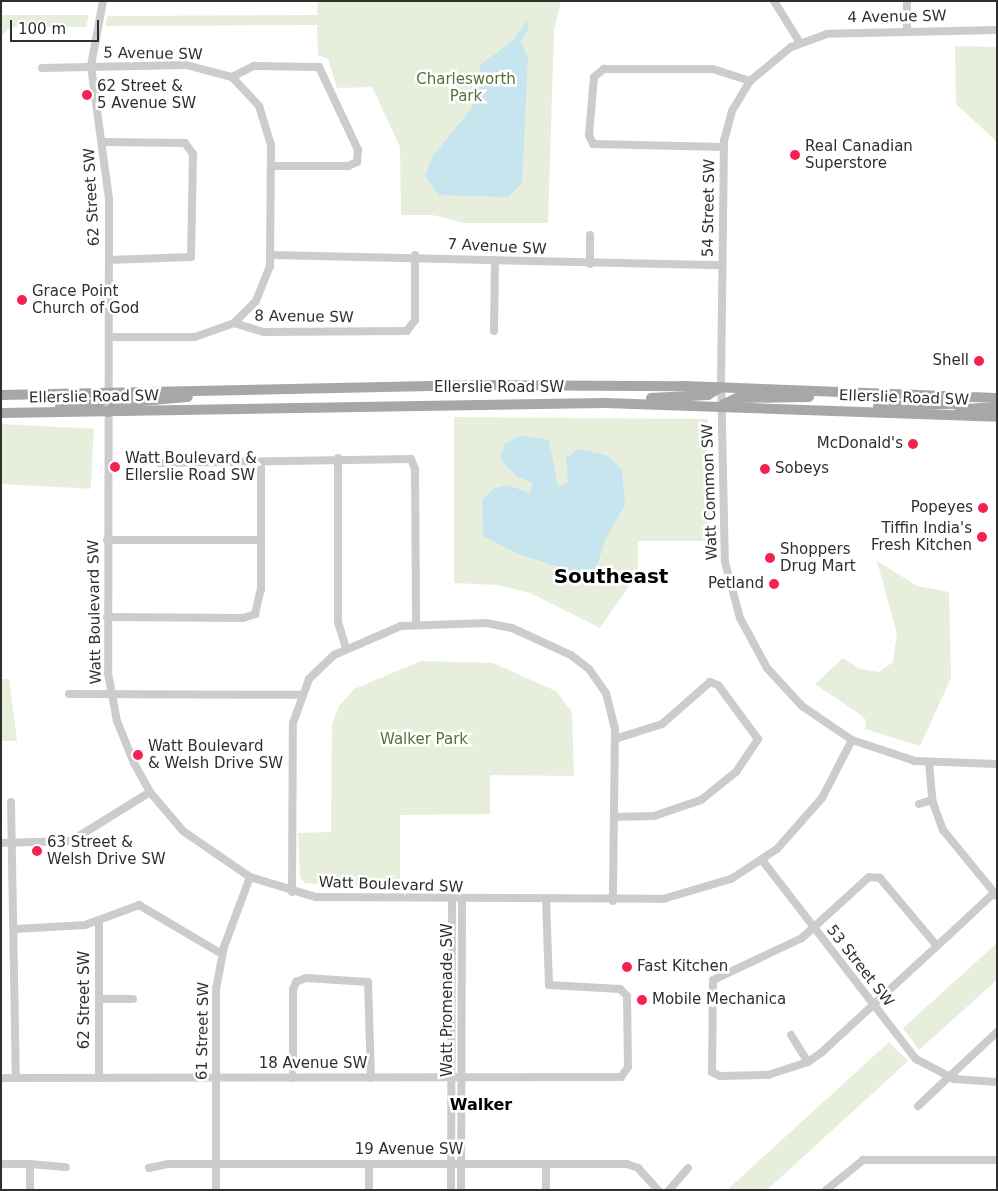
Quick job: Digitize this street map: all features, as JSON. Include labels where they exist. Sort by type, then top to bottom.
[{"type":"main road","name":"Ellerslie Road SW","points":[[1,395],[109,394],[243,389],[721,387],[997,398]]},
{"type":"main road","points":[[605,403],[708,395],[721,387]]},
{"type":"main road","points":[[108,412],[118,403],[243,389]]},
{"type":"main road","points":[[721,406],[737,398],[841,392]]},
{"type":"main road","points":[[6,413],[99,404],[109,394]]},
{"type":"main road","points":[[840,411],[956,404],[967,398]]},
{"type":"main road","name":"Ellerslie Road SW","points":[[6,413],[605,403],[997,417]]},
{"type":"main road","points":[[956,416],[963,409],[997,407]]},
{"type":"street","name":"62 Street SW","points":[[103,1],[91,66],[103,142],[109,260],[109,394]]},
{"type":"street","points":[[774,1],[800,42]]},
{"type":"street","points":[[907,1],[907,30]]},
{"type":"street","name":"4 Avenue SW","points":[[800,42],[839,32],[997,30]]},
{"type":"street","name":"54 Street SW","points":[[721,406],[724,147],[732,111],[750,81],[800,42]]},
{"type":"street","name":"5 Avenue SW","points":[[42,68],[195,65],[232,77]]},
{"type":"street","points":[[234,323],[261,293],[271,255],[271,166],[264,117],[232,77],[254,66],[319,66],[358,150],[357,162],[348,166],[271,166]]},
{"type":"street","points":[[724,147],[592,143],[596,72],[713,69],[750,81]]},
{"type":"street","points":[[103,142],[190,146],[190,258],[109,260]]},
{"type":"street","points":[[590,235],[590,264]]},
{"type":"street","name":"7 Avenue SW","points":[[271,255],[415,255],[494,263],[722,265]]},
{"type":"street","name":"8 Avenue SW","points":[[109,337],[195,337],[234,323],[264,332],[412,329],[415,255]]},
{"type":"street","points":[[494,263],[494,331]]},
{"type":"street","name":"Watt Boulevard SW","points":[[109,394],[107,617],[111,695],[128,751],[150,792],[202,848],[250,878],[292,892],[340,900],[614,901],[697,892],[762,860],[806,821],[852,740]]},
{"type":"street","name":"Watt Common SW","points":[[721,406],[722,539],[740,618],[760,658],[787,692],[852,740],[929,762],[997,764]]},
{"type":"street","points":[[338,458],[338,622],[346,649]]},
{"type":"street","points":[[160,463],[261,462],[338,458],[413,460],[416,622]]},
{"type":"street","points":[[107,617],[253,616],[261,589],[261,462]]},
{"type":"street","points":[[107,540],[260,540]]},
{"type":"street","points":[[292,892],[293,731],[300,695],[320,665],[346,649],[416,622],[498,624],[564,651],[598,680],[614,716],[614,901]]},
{"type":"street","points":[[614,817],[654,816],[701,800],[736,772],[758,738],[718,685],[710,682],[662,724],[615,739]]},
{"type":"street","points":[[69,694],[300,695]]},
{"type":"street","points":[[929,762],[932,800],[949,841],[995,895],[808,1062],[774,1074],[713,1074],[713,980],[777,952],[814,929],[874,876],[937,946]]},
{"type":"street","points":[[1,843],[62,842],[80,837],[150,792]]},
{"type":"street","points":[[919,804],[932,800]]},
{"type":"street","points":[[11,802],[11,843],[16,929],[16,1078]]},
{"type":"street","name":"53 Street SW","points":[[762,860],[916,1059],[946,1077]]},
{"type":"street","name":"61 Street SW","points":[[216,1190],[216,989],[222,954],[250,878]]},
{"type":"street","name":"Watt Promenade SW","points":[[451,1190],[452,900]]},
{"type":"street","name":"Watt Promenade SW","points":[[461,1190],[462,900]]},
{"type":"street","name":"18 Avenue SW","points":[[1,1078],[461,1078],[625,1075],[628,1001],[624,991],[549,985],[546,901]]},
{"type":"street","points":[[16,929],[66,928],[99,922],[142,905],[222,954]]},
{"type":"street","name":"62 Street SW","points":[[99,922],[99,1078]]},
{"type":"street","points":[[293,1078],[293,990],[299,980],[368,982],[370,1078]]},
{"type":"street","points":[[99,999],[133,998]]},
{"type":"street","points":[[918,1106],[946,1077],[997,1032]]},
{"type":"street","points":[[791,1035],[808,1062]]},
{"type":"street","points":[[946,1077],[997,1082]]},
{"type":"street","points":[[826,1190],[863,1160],[997,1160]]},
{"type":"street","points":[[1,1164],[66,1167]]},
{"type":"street","points":[[30,1164],[30,1190]]},
{"type":"street","name":"19 Avenue SW","points":[[149,1168],[216,1164],[633,1165],[658,1190]]},
{"type":"street","points":[[369,1164],[369,1190]]},
{"type":"street","points":[[546,1164],[546,1190]]},
{"type":"street","points":[[669,1190],[688,1168]]},
{"type":"green space","name":"Charlesworth Park","points":[[318,1],[561,1],[554,30],[548,223],[464,223],[432,215],[401,215],[400,147],[372,87],[337,88],[328,59],[318,55],[317,25],[105,26],[107,16],[317,15]]},
{"type":"green space","points":[[1,15],[89,15],[86,27],[11,27],[1,36]]},
{"type":"green space","points":[[955,46],[997,47],[997,142],[956,104]]},
{"type":"green space","points":[[454,417],[708,419],[710,541],[638,541],[638,573],[600,628],[530,593],[498,585],[454,583]]},
{"type":"green space","points":[[1,424],[94,429],[91,489],[1,484]]},
{"type":"green space","points":[[877,561],[917,586],[949,592],[951,678],[920,746],[865,729],[866,720],[861,715],[815,684],[843,658],[860,669],[879,672],[893,662],[897,634]]},
{"type":"green space","name":"Walker Park","points":[[421,661],[493,663],[556,691],[572,712],[574,776],[490,775],[490,814],[400,815],[400,890],[305,883],[300,877],[298,833],[331,832],[332,724],[339,706],[354,689]]},
{"type":"green space","points":[[1,679],[9,679],[17,741],[1,741]]},
{"type":"green space","points":[[997,943],[997,980],[919,1050],[903,1028]]},
{"type":"green space","points":[[889,1042],[908,1061],[767,1190],[727,1190]]},
{"type":"water","points":[[527,20],[528,31],[521,41],[528,58],[522,183],[508,197],[439,195],[425,176],[432,157],[472,108],[481,64],[514,40]]},
{"type":"water","points":[[520,435],[549,440],[558,487],[568,482],[566,458],[578,449],[606,455],[622,469],[625,505],[606,538],[593,578],[518,554],[483,536],[482,500],[493,489],[507,485],[530,493],[532,488],[533,483],[516,476],[500,458],[504,445]]},
{"type":"place","name":"62 Street & 5 Avenue SW","points":[[87,95]]},
{"type":"place","name":"Real Canadian Superstore","points":[[795,155]]},
{"type":"place","name":"Grace Point Church of God","points":[[22,300]]},
{"type":"place","name":"Shell","points":[[979,361]]},
{"type":"place","name":"McDonald's","points":[[913,444]]},
{"type":"place","name":"Watt Boulevard & Ellerslie Road SW","points":[[115,467]]},
{"type":"place","name":"Sobeys","points":[[765,469]]},
{"type":"place","name":"Popeyes","points":[[983,508]]},
{"type":"place","name":"Tiffin India's Fresh Kitchen","points":[[982,537]]},
{"type":"place","name":"Shoppers Drug Mart","points":[[770,558]]},
{"type":"place","name":"Petland","points":[[774,584]]},
{"type":"place","name":"Watt Boulevard & Welsh Drive SW","points":[[138,755]]},
{"type":"place","name":"63 Street & Welsh Drive SW","points":[[37,851]]},
{"type":"place","name":"Fast Kitchen","points":[[627,967]]},
{"type":"place","name":"Mobile Mechanica","points":[[642,1000]]},
{"type":"district","name":"Southeast","points":[[611,576]]},
{"type":"district","name":"Walker","points":[[481,1105]]}]
